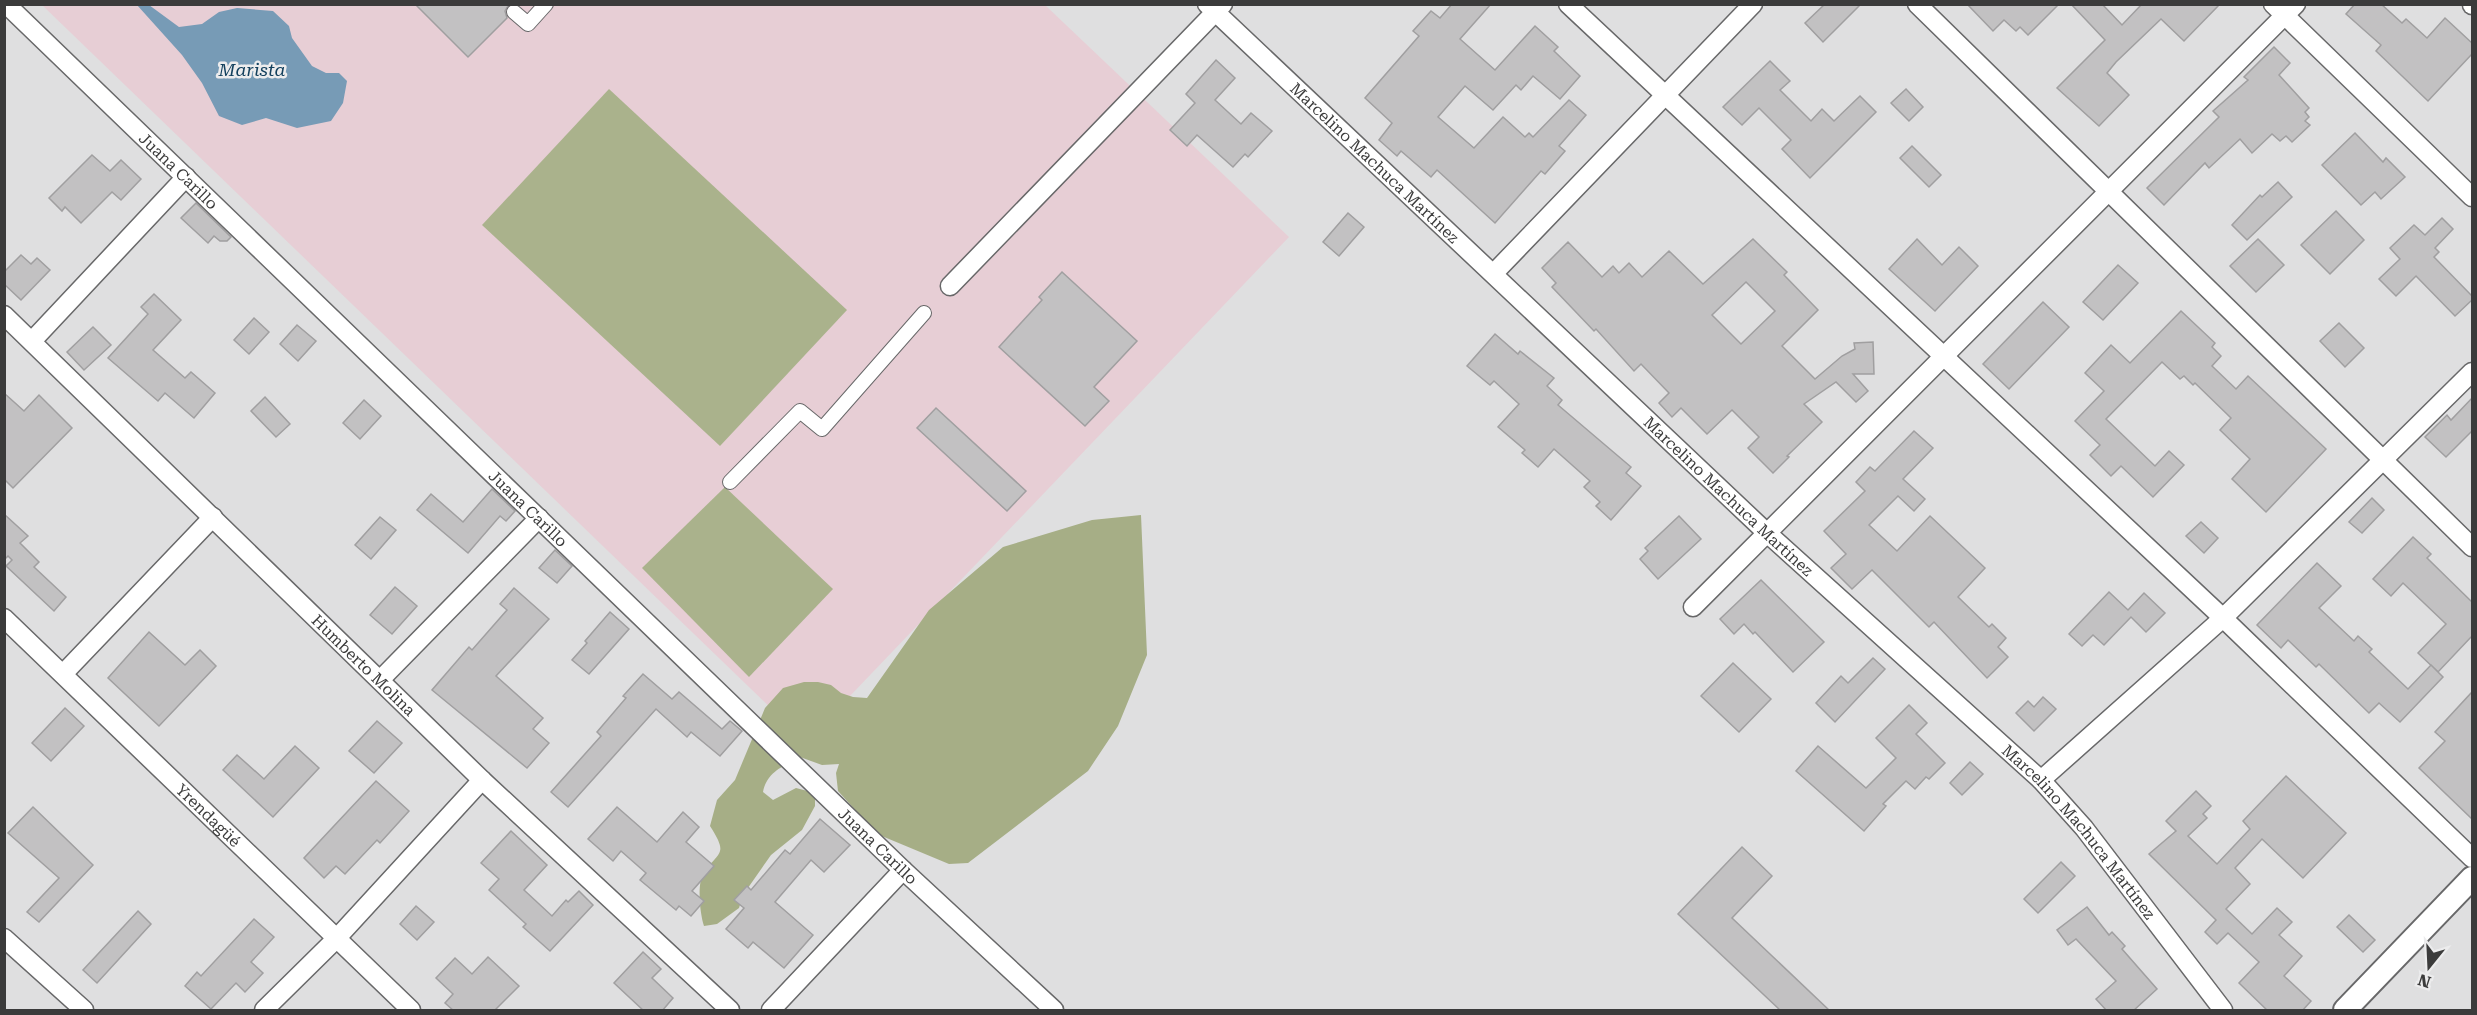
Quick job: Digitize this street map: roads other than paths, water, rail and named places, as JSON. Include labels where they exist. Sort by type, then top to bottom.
[{"type":"street","name":"Juana Carillo","points":[[6,4],[903,870],[1054,1011]]},
{"type":"street","points":[[514,12],[528,24],[546,4]]},
{"type":"street","points":[[1568,4],[2223,618],[2472,858]]},
{"type":"street","points":[[1494,273],[1753,4]]},
{"type":"street","points":[[1917,4],[2472,547]]},
{"type":"street","points":[[950,286],[1215,7]]},
{"type":"street","name":"Marcelino Machuca Martínez","points":[[1215,7],[1767,533],[2041,780],[2084,828],[2223,1011]]},
{"type":"street","points":[[1693,607],[2109,191],[2285,8],[2472,197]]},
{"type":"street","points":[[32,341],[186,177]]},
{"type":"street","points":[[730,482],[800,411],[822,429],[924,313]]},
{"type":"street","name":"Humberto Molina","points":[[4,315],[482,780],[730,1011]]},
{"type":"street","points":[[2041,780],[2223,618],[2472,372]]},
{"type":"street","points":[[63,674],[213,517]]},
{"type":"street","points":[[380,680],[539,519]]},
{"type":"street","name":"Yrendagüé","points":[[4,618],[411,1011]]},
{"type":"street","points":[[264,1011],[336,939],[482,780]]},
{"type":"street","points":[[771,1011],[903,870]]},
{"type":"street","points":[[2345,1011],[2472,878]]},
{"type":"street","points":[[4,938],[84,1011]]},
{"type":"water","name":"Marista","points":[[137,5],[149,5],[179,27],[202,24],[219,12],[237,8],[273,11],[289,26],[292,38],[312,66],[326,73],[339,73],[347,81],[343,103],[331,121],[297,128],[266,118],[242,125],[219,116],[202,83],[182,55]]}]
